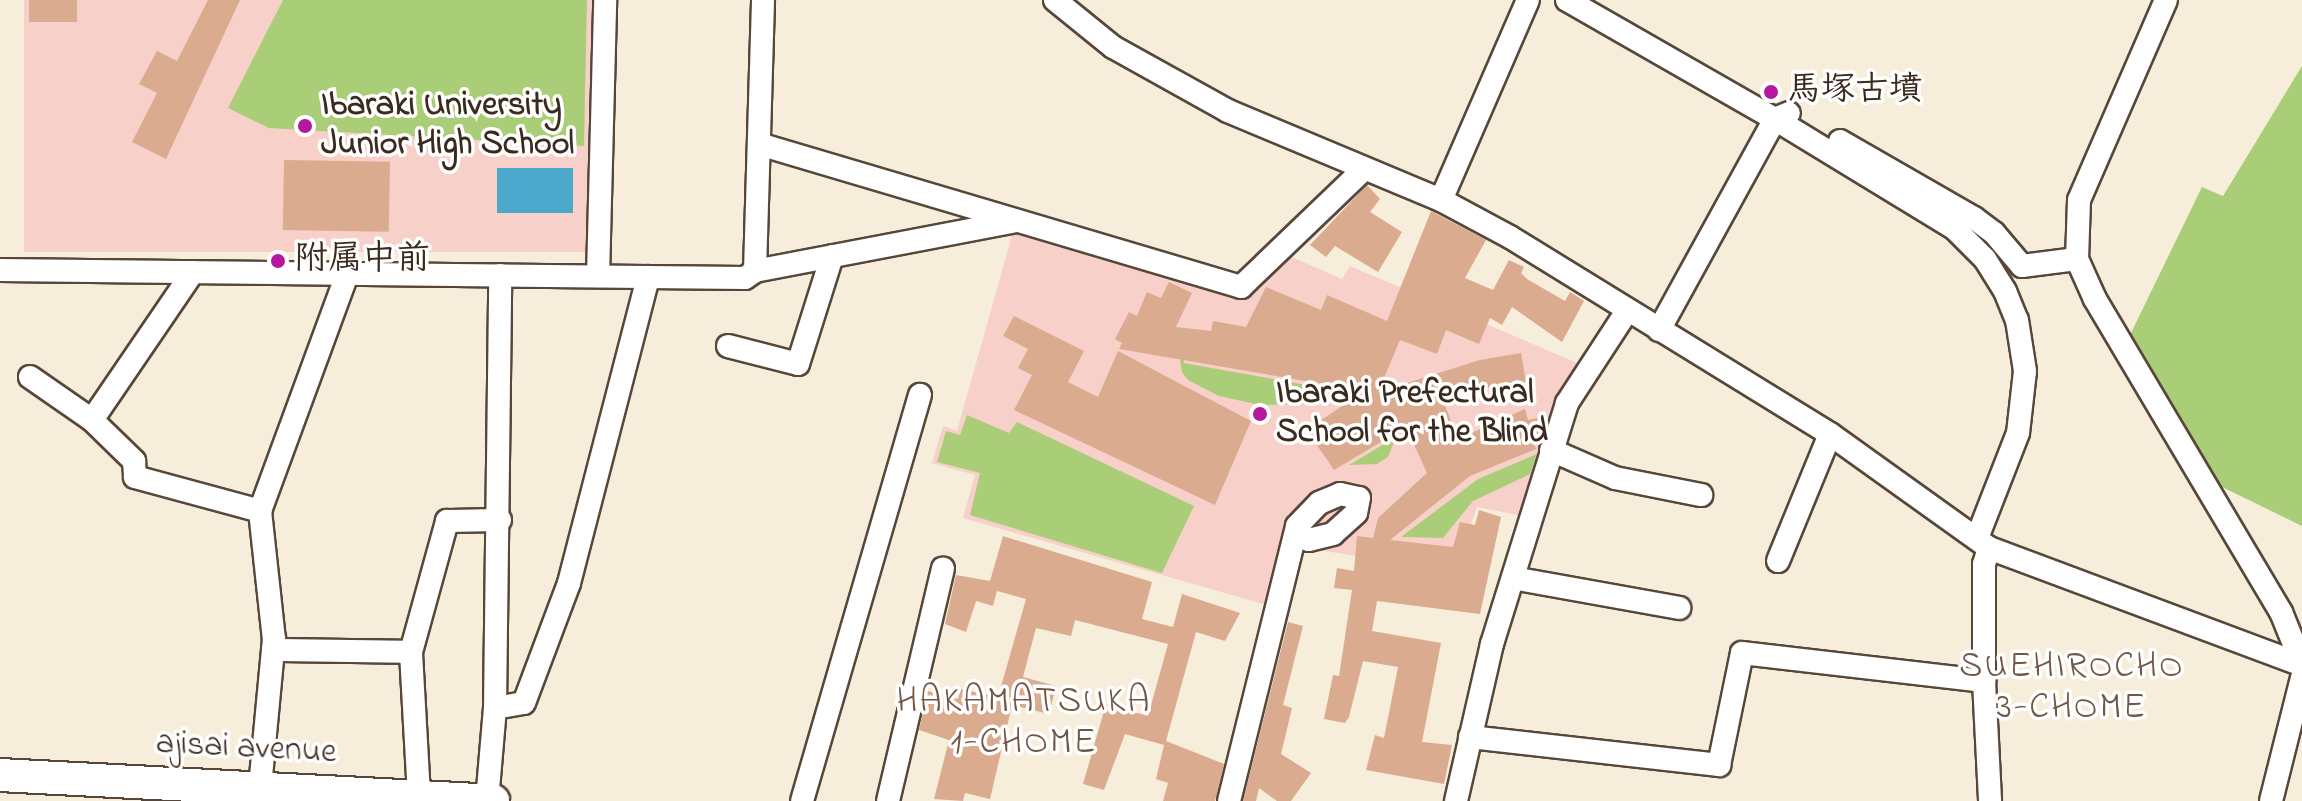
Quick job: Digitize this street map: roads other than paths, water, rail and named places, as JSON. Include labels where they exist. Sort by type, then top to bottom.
[{"type":"highway","name":"ajisai avenue","points":[[0,775],[195,792],[260,787],[490,801]]},
{"type":"street","points":[[598,276],[605,0]]},
{"type":"street","points":[[750,274],[759,144],[763,0]]},
{"type":"street","points":[[1055,0],[1113,47],[1228,111],[1441,200],[1830,434],[1983,543],[2302,665]]},
{"type":"street","points":[[1441,200],[1528,0]]},
{"type":"street","points":[[1567,0],[1775,119],[1955,229],[1985,259],[2005,291],[2017,320],[2025,371],[2018,433],[1983,543],[1984,681],[1990,801]]},
{"type":"street","points":[[2166,0],[2079,200],[2077,259],[2095,299],[2281,612],[2302,665]]},
{"type":"street","points":[[1659,330],[1775,119],[1788,113],[1939,196],[1994,233],[2022,266],[2077,259]]},
{"type":"street","points":[[759,144],[1011,222],[1241,287],[1363,170]]},
{"type":"street","points":[[0,270],[648,277],[750,274],[1011,222]]},
{"type":"street","points":[[728,346],[798,364],[832,256]]},
{"type":"street","points":[[92,420],[193,272]]},
{"type":"street","points":[[260,787],[273,650],[260,511],[347,274]]},
{"type":"street","points":[[490,801],[500,520],[500,275]]},
{"type":"street","points":[[495,708],[524,703],[569,583],[648,277]]},
{"type":"street","points":[[1456,801],[1513,578],[1567,403],[1627,311]]},
{"type":"street","points":[[30,377],[92,420],[134,461],[135,477],[260,511]]},
{"type":"street","points":[[802,801],[920,395]]},
{"type":"street","points":[[1778,561],[1830,434]]},
{"type":"street","points":[[1551,450],[1615,478],[1701,495]]},
{"type":"street","points":[[419,796],[411,652],[447,521],[500,520]]},
{"type":"street","points":[[1229,801],[1297,531]]},
{"type":"street","points":[[888,801],[943,568]]},
{"type":"street","points":[[1513,578],[1679,608]]},
{"type":"street","points":[[273,650],[411,652]]},
{"type":"street","points":[[1470,737],[1719,765],[1742,653],[1984,681]]},
{"type":"street","points":[[2271,801],[2302,678]]},
{"type":"water","points":[[497,168],[573,168],[573,213],[497,213]]},
{"type":"place","name":"馬塚古墳","points":[[1771,92]]},
{"type":"place","name":"Ibaraki University Junior High School","points":[[305,126]]},
{"type":"place","name":"附属中前","points":[[278,261]]},
{"type":"place","name":"Ibaraki Prefectural School for the Blind","points":[[1260,414]]},
{"type":"district","name":"SUEHIROCHO 3-CHOME","points":[[2072,688]]},
{"type":"district","name":"HAKAMATSUKA 1-CHOME","points":[[1024,722]]}]
